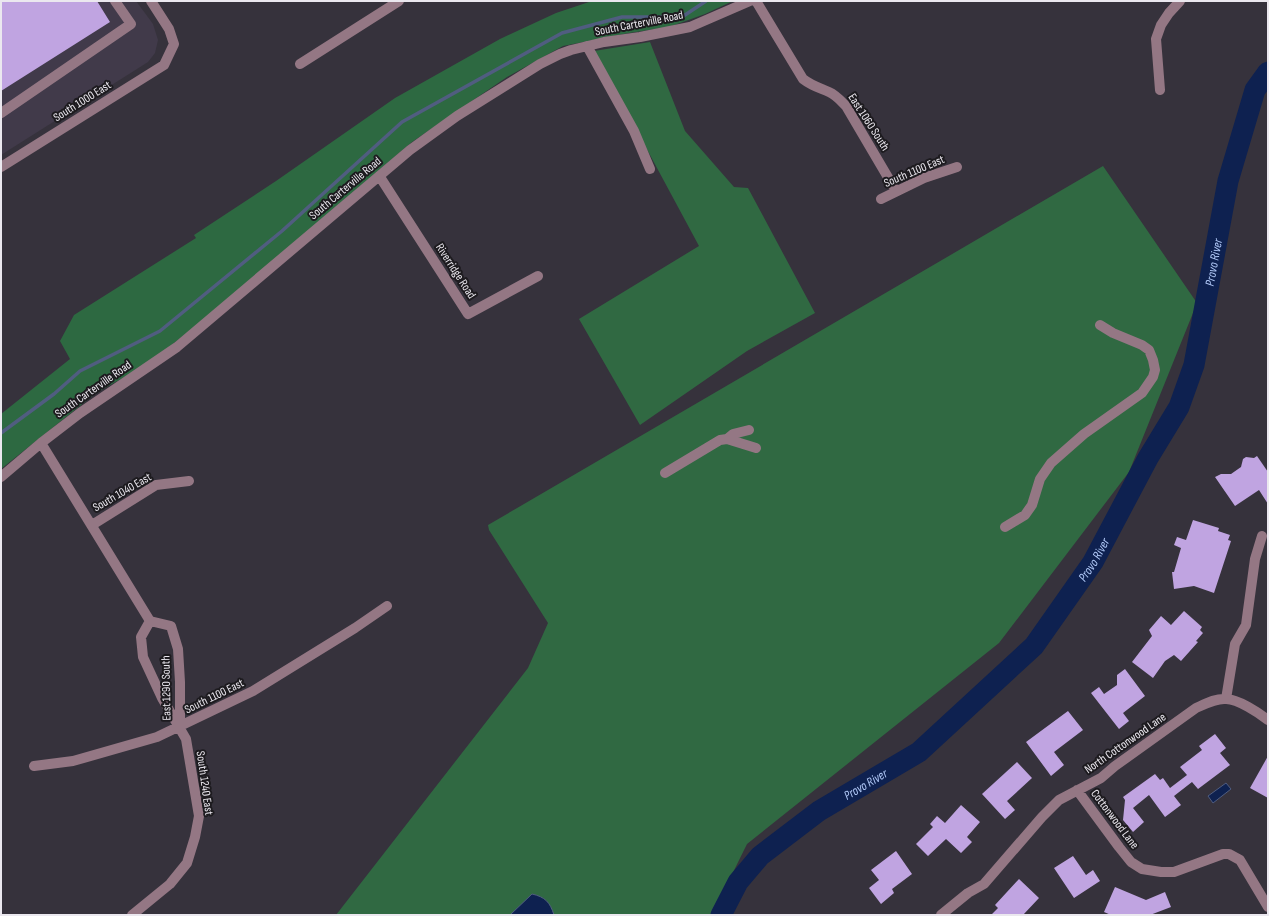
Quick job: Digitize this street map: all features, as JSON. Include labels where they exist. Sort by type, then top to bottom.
[{"type":"street","points":[[1,113],[131,24],[115,1]]},
{"type":"street","name":"South 1000 East","points":[[1,167],[164,65],[174,44],[169,29],[152,1]]},
{"type":"street","points":[[300,64],[399,1]]},
{"type":"street","name":"South Carterville Road","points":[[1,477],[41,443],[80,413],[177,347],[380,177],[410,150],[457,116],[540,64],[560,54],[587,46],[690,27],[750,1]]},
{"type":"street","name":"East 1060 South","points":[[756,1],[803,79],[810,84],[829,92],[846,106],[896,191]]},
{"type":"street","points":[[1160,90],[1156,39],[1161,25],[1180,1]]},
{"type":"street","points":[[587,46],[634,131],[650,169]]},
{"type":"street","name":"South 1100 East","points":[[881,199],[924,178],[957,167]]},
{"type":"street","name":"Riverridge Road","points":[[380,177],[468,314],[538,276]]},
{"type":"street","points":[[1005,527],[1025,515],[1032,506],[1040,479],[1052,464],[1084,434],[1142,393],[1153,377],[1155,370],[1149,350],[1142,344],[1113,333],[1100,325]]},
{"type":"street","points":[[727,439],[733,434],[749,430]]},
{"type":"street","points":[[665,473],[720,440],[727,439],[756,448]]},
{"type":"street","points":[[41,443],[150,621]]},
{"type":"street","name":"South 1040 East","points":[[92,525],[156,485],[189,481]]},
{"type":"street","points":[[1262,536],[1255,559],[1246,625],[1235,644],[1226,699],[1249,708],[1268,720]]},
{"type":"street","name":"South 1100 East","points":[[34,766],[73,761],[157,737],[253,691],[355,628],[387,606]]},
{"type":"street","name":"East 1290 South","points":[[150,621],[171,626],[178,649],[180,726],[162,698],[143,657],[141,637],[150,621]]},
{"type":"street","name":"North Cottonwood Lane","points":[[941,915],[968,893],[984,884],[1042,817],[1059,800],[1101,778],[1115,766],[1196,708],[1226,699]]},
{"type":"street","name":"South 1240 East","points":[[132,915],[170,884],[187,863],[195,837],[198,816],[196,797],[186,739],[180,726]]},
{"type":"street","name":"Cottonwood Lane","points":[[1077,790],[1131,862],[1142,869],[1161,872],[1174,872],[1223,854],[1229,854],[1240,860],[1268,907]]},
{"type":"shaded area","points":[[1,1],[136,1],[153,24],[158,40],[155,53],[148,62],[1,155]]},
{"type":"green space","points":[[592,1],[733,1],[705,14],[669,27],[563,46],[507,77],[412,142],[212,313],[169,347],[128,375],[96,393],[1,469],[1,414],[70,359],[60,341],[74,315],[196,238],[194,235],[276,181],[395,98],[500,39],[556,13]]},
{"type":"green space","points":[[650,42],[685,131],[734,187],[748,188],[815,313],[747,351],[640,425],[579,319],[699,246],[594,51]]},
{"type":"green space","points":[[1103,166],[1197,303],[1129,472],[999,643],[747,844],[712,915],[336,915],[528,668],[548,623],[489,530],[488,525]]},
{"type":"water","points":[[1226,783],[1231,789],[1213,803],[1208,796]]},
{"type":"water","points":[[532,894],[544,899],[551,907],[554,915],[510,915]]},
{"type":"building","points":[[1,1],[97,1],[110,22],[1,91]]},
{"type":"building","points":[[1257,456],[1268,472],[1268,504],[1259,490],[1235,506],[1215,477],[1221,474],[1231,474],[1241,467],[1243,459],[1246,457],[1254,458]]},
{"type":"building","points":[[1193,520],[1219,528],[1218,531],[1230,535],[1228,540],[1231,541],[1214,593],[1194,586],[1174,589],[1172,572],[1174,572],[1181,548],[1174,545],[1177,537],[1186,540]]},
{"type":"building","points":[[1184,611],[1202,627],[1200,630],[1203,633],[1196,641],[1198,642],[1181,661],[1174,655],[1165,661],[1153,678],[1132,662],[1152,636],[1149,630],[1161,616],[1171,625]]},
{"type":"building","points":[[1125,669],[1145,696],[1123,713],[1129,721],[1119,729],[1091,693],[1099,687],[1104,694],[1117,685],[1117,675]]},
{"type":"building","points":[[1068,711],[1083,730],[1054,752],[1064,765],[1051,776],[1026,742]]},
{"type":"building","points":[[1215,734],[1226,748],[1220,753],[1230,765],[1198,789],[1192,782],[1174,796],[1181,805],[1165,817],[1149,795],[1133,808],[1144,822],[1133,832],[1123,820],[1125,800],[1123,797],[1155,774],[1160,780],[1163,778],[1170,788],[1187,775],[1180,767],[1202,750],[1199,746]]},
{"type":"building","points":[[1268,756],[1268,798],[1250,788]]},
{"type":"building","points":[[1017,762],[1032,778],[1007,801],[1015,810],[1005,819],[982,794]]},
{"type":"building","points":[[961,805],[980,822],[967,837],[972,842],[961,853],[946,839],[928,856],[916,844],[933,827],[930,824],[937,816],[945,823]]},
{"type":"building","points":[[896,851],[912,874],[892,889],[894,893],[881,904],[869,888],[879,880],[871,870]]},
{"type":"building","points":[[1073,856],[1086,875],[1093,870],[1100,881],[1074,898],[1054,868]]},
{"type":"building","points":[[1019,879],[1039,898],[1023,915],[991,915],[998,908],[995,905]]},
{"type":"building","points":[[1115,887],[1146,900],[1165,892],[1171,907],[1150,915],[1111,915],[1104,912]]},
{"type":"waterway","points":[[1,433],[54,394],[80,371],[160,331],[282,231],[402,122],[562,33],[622,17],[682,17],[706,1]]},
{"type":"waterway","name":"Provo River","points":[[721,915],[738,882],[760,856],[819,811],[919,752],[1034,646],[1093,562],[1148,458],[1179,407],[1194,365],[1228,181],[1255,90],[1268,72]]}]
